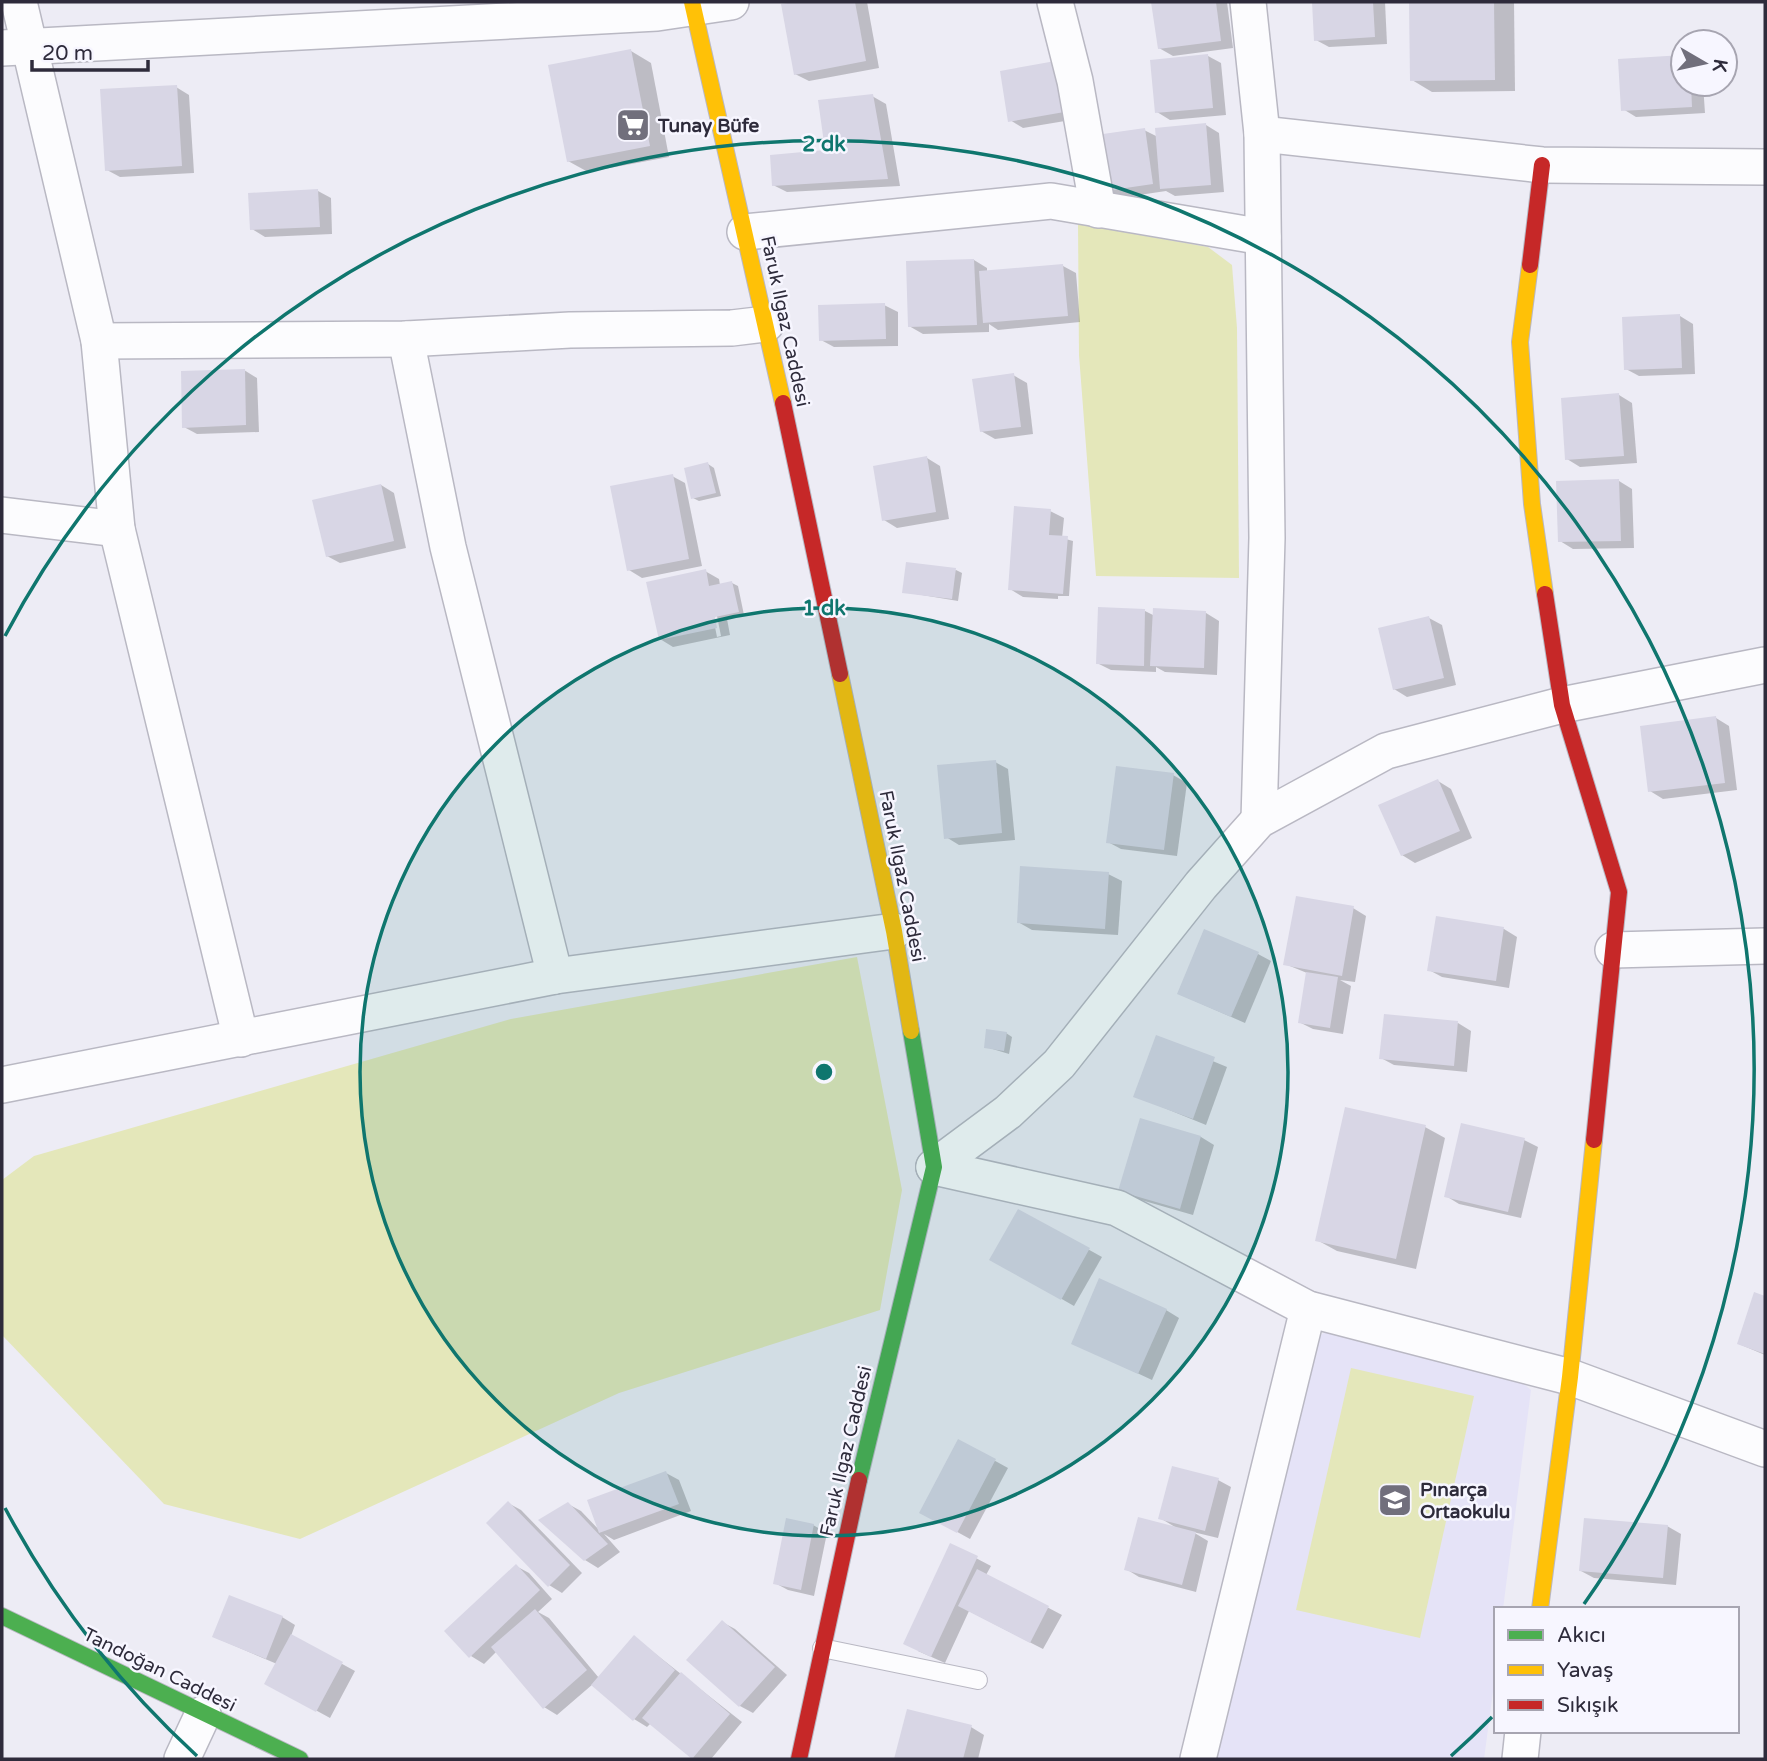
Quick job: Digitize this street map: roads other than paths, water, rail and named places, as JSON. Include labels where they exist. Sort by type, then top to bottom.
[{"type":"street","points":[[19,2],[15,47],[99,341],[117,529],[242,1039]]},
{"type":"street","points":[[15,47],[731,2]]},
{"type":"street","points":[[1055,2],[1075,81],[1098,209]]},
{"type":"street","points":[[1248,2],[1262,134],[1267,538],[1259,820]]},
{"type":"street","name":"Faruk Ilgaz Caddesi","points":[[692,6],[766,324],[894,931],[934,1167],[850,1516],[799,1759]]},
{"type":"street","points":[[1262,134],[1542,165],[1765,167]]},
{"type":"street","points":[[1539,1607],[1570,1377],[1619,892],[1562,705],[1532,504],[1520,342],[1542,165]]},
{"type":"street","points":[[745,232],[1051,201],[1263,237]]},
{"type":"street","points":[[99,341],[407,339],[569,330],[732,328],[766,324]]},
{"type":"street","points":[[407,339],[449,547],[555,976]]},
{"type":"street","points":[[2,515],[117,529]]},
{"type":"street","points":[[934,1167],[1008,1112],[1059,1064],[1201,885],[1259,820],[1386,751],[1562,705],[1765,665]]},
{"type":"street","points":[[2,1085],[555,976],[894,931]]},
{"type":"street","points":[[1613,950],[1765,946]]},
{"type":"street","points":[[934,1167],[1117,1208],[1308,1309],[1570,1377],[1765,1449]]},
{"type":"street","points":[[1198,1759],[1308,1309]]},
{"type":"street","name":"Tandoğan Caddesi","points":[[2,1616],[300,1759]]},
{"type":"street","points":[[182,1759],[203,1714]]},
{"type":"street","points":[[1520,1759],[1523,1733]]},
{"type":"lane","points":[[822,1648],[978,1680]]},
{"type":"place","name":"Tunay Büfe","points":[[633,125]]},
{"type":"place","name":"Pınarça Ortaokulu","points":[[1395,1500]]}]
